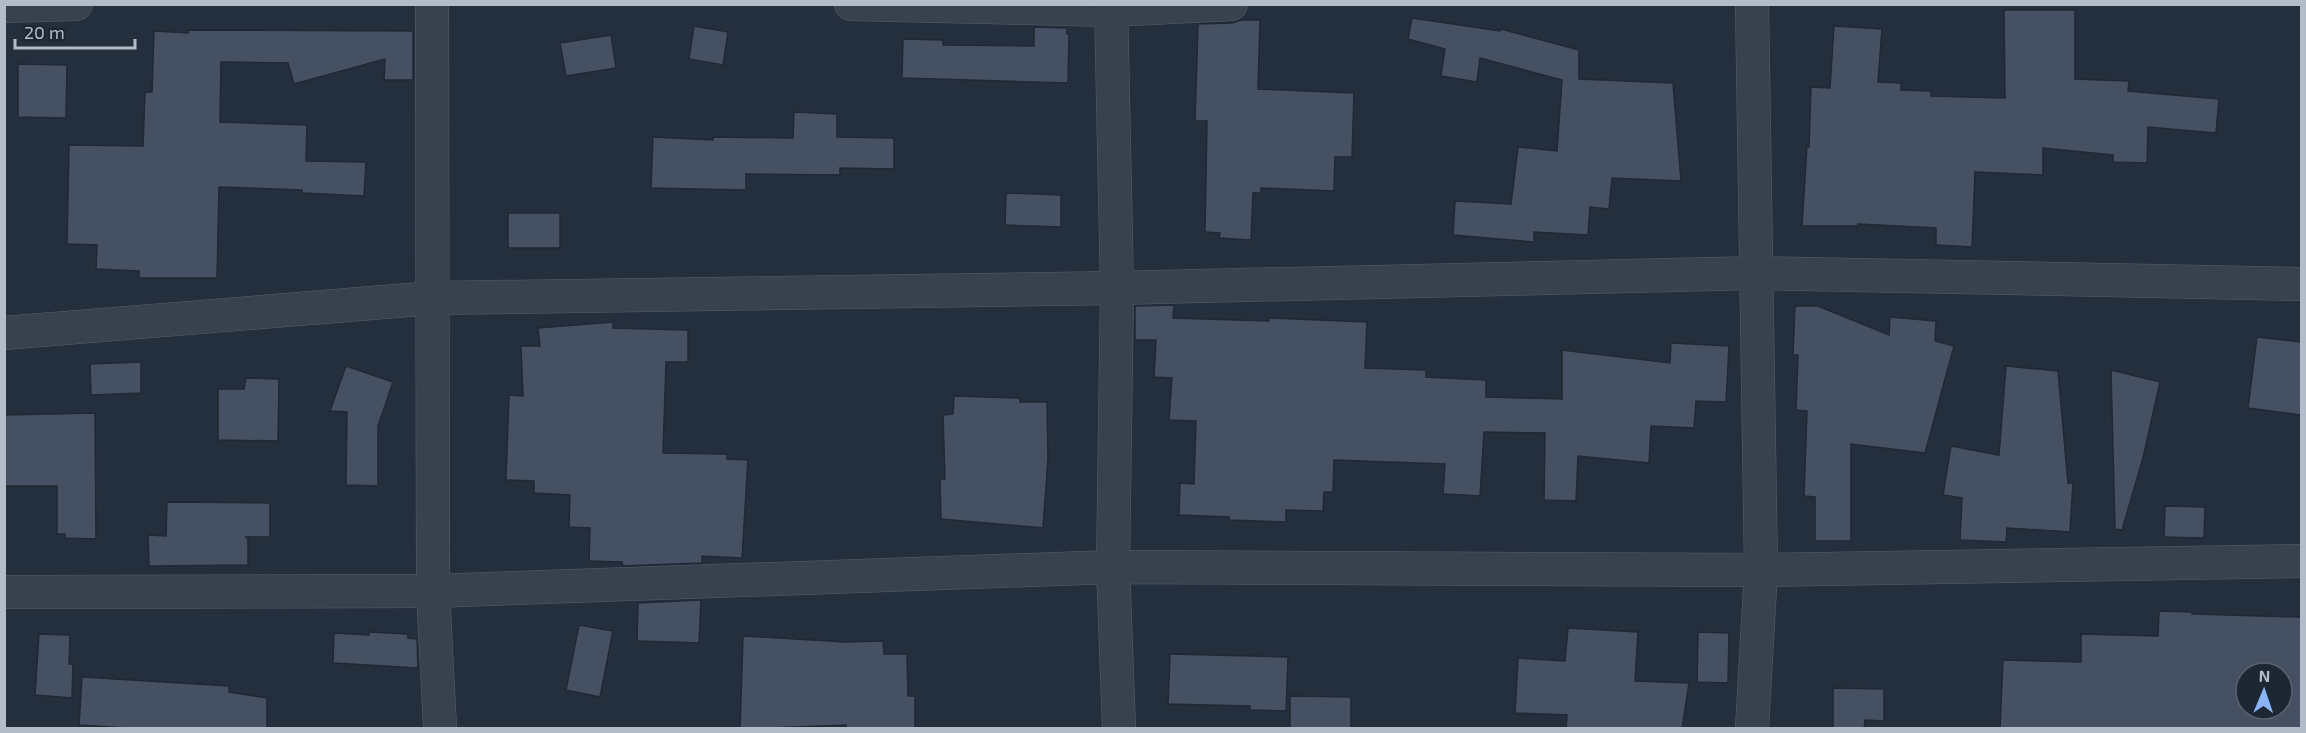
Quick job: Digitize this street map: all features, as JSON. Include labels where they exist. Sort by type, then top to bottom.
[{"type":"street","points":[[4,6],[76,4]]},
{"type":"street","points":[[432,4],[433,591],[440,729]]},
{"type":"street","points":[[852,4],[1111,7],[1231,4]]},
{"type":"street","points":[[1752,4],[1761,570],[1752,729]]},
{"type":"street","points":[[1111,7],[1117,288],[1113,567],[1119,729]]},
{"type":"street","points":[[4,333],[433,298],[1117,288],[1755,273],[2301,284]]},
{"type":"street","points":[[4,592],[433,591],[1113,567],[1761,570],[2301,561]]},
{"type":"building","points":[[2004,10],[2075,10],[2075,79],[2129,81],[2128,91],[2219,99],[2216,133],[2148,127],[2147,163],[2113,162],[2113,155],[2043,148],[2043,175],[1975,172],[1972,247],[1936,245],[1936,228],[1858,224],[1857,226],[1802,226],[1807,146],[1809,147],[1811,87],[1830,88],[1834,26],[1882,29],[1878,82],[1901,83],[1901,90],[1931,91],[1931,96],[2005,98]]},
{"type":"building","points":[[1412,18],[1500,31],[1501,29],[1579,50],[1579,79],[1673,83],[1681,181],[1612,178],[1609,209],[1590,207],[1588,235],[1534,232],[1534,242],[1453,235],[1455,201],[1511,204],[1518,147],[1557,151],[1562,80],[1480,58],[1477,82],[1441,76],[1445,49],[1408,39]]},
{"type":"building","points":[[1241,20],[1260,20],[1258,89],[1354,93],[1352,157],[1335,157],[1334,191],[1261,188],[1261,193],[1253,193],[1251,240],[1219,238],[1220,233],[1205,232],[1207,121],[1195,121],[1198,24],[1232,23]]},
{"type":"building","points":[[694,26],[728,32],[723,65],[689,59]]},
{"type":"building","points":[[1034,27],[1067,28],[1067,34],[1069,34],[1068,83],[902,78],[903,39],[943,40],[943,45],[1034,46]]},
{"type":"building","points":[[188,30],[413,31],[413,80],[384,80],[385,59],[294,84],[288,63],[221,62],[220,122],[307,125],[306,161],[366,162],[364,196],[302,193],[302,190],[219,187],[217,278],[139,278],[139,271],[96,269],[97,245],[67,244],[69,145],[143,146],[145,92],[152,92],[154,31],[188,33]]},
{"type":"building","points":[[611,35],[616,68],[566,76],[560,43]]},
{"type":"building","points":[[18,64],[67,65],[66,118],[18,117]]},
{"type":"building","points":[[794,112],[837,114],[837,137],[894,138],[894,169],[840,168],[840,175],[746,174],[746,190],[651,188],[653,137],[713,140],[713,137],[793,138]]},
{"type":"building","points":[[1006,193],[1061,195],[1061,227],[1005,225]]},
{"type":"building","points":[[508,213],[560,213],[560,248],[508,248]]},
{"type":"building","points":[[1174,305],[1173,318],[1269,321],[1269,318],[1367,322],[1365,368],[1426,370],[1426,377],[1486,380],[1486,397],[1562,399],[1562,350],[1670,363],[1671,343],[1729,346],[1726,402],[1696,401],[1694,428],[1651,426],[1649,463],[1578,456],[1576,501],[1544,500],[1545,433],[1484,432],[1480,496],[1443,494],[1445,464],[1334,460],[1333,492],[1324,492],[1323,511],[1286,510],[1286,522],[1179,515],[1180,483],[1194,484],[1196,421],[1169,420],[1172,378],[1154,377],[1156,340],[1135,340],[1135,306]]},
{"type":"building","points":[[1795,306],[1818,306],[1889,335],[1890,317],[1936,321],[1935,341],[1954,346],[1925,453],[1851,444],[1851,541],[1815,541],[1815,497],[1804,496],[1807,411],[1796,410],[1798,355],[1793,355]]},
{"type":"building","points":[[613,322],[613,328],[688,330],[688,362],[666,362],[663,453],[727,454],[727,459],[748,460],[742,558],[702,556],[702,563],[623,566],[622,562],[589,561],[590,528],[569,527],[570,495],[534,493],[534,481],[506,480],[509,395],[523,396],[521,346],[540,346],[538,328]]},
{"type":"building","points":[[2257,337],[2301,342],[2301,415],[2248,408]]},
{"type":"building","points":[[141,362],[141,393],[91,395],[90,364]]},
{"type":"building","points":[[346,366],[393,382],[378,426],[378,486],[346,485],[347,412],[330,411]]},
{"type":"building","points":[[2006,366],[2058,371],[2068,483],[2073,483],[2070,532],[2007,528],[2006,542],[1960,540],[1962,498],[1943,495],[1951,446],[1999,455]]},
{"type":"building","points":[[2111,370],[2160,382],[2143,458],[2122,530],[2115,529]]},
{"type":"building","points":[[246,378],[279,379],[278,441],[218,440],[218,389],[244,389]]},
{"type":"building","points":[[954,396],[1020,398],[1020,402],[1047,402],[1048,459],[1043,528],[941,519],[940,479],[945,479],[943,415],[953,414]]},
{"type":"building","points":[[95,413],[96,539],[65,538],[65,534],[57,534],[57,486],[4,486],[4,415]]},
{"type":"building","points":[[167,502],[270,503],[270,537],[245,537],[248,538],[248,565],[149,566],[148,535],[166,536]]},
{"type":"building","points":[[2165,506],[2205,507],[2204,538],[2164,537]]},
{"type":"building","points":[[701,600],[699,643],[637,641],[638,603]]},
{"type":"building","points":[[2159,611],[2301,617],[2301,729],[2000,729],[2003,660],[2081,662],[2081,634],[2158,636]]},
{"type":"building","points":[[579,625],[613,631],[600,697],[566,690]]},
{"type":"building","points":[[1568,628],[1638,632],[1635,681],[1689,683],[1682,729],[1566,729],[1567,715],[1515,713],[1518,658],[1565,661]]},
{"type":"building","points":[[369,632],[408,634],[408,638],[417,639],[418,668],[333,663],[334,633],[369,635]]},
{"type":"building","points":[[1698,632],[1729,633],[1728,683],[1697,682]]},
{"type":"building","points":[[39,634],[70,635],[69,664],[73,664],[72,698],[35,695]]},
{"type":"building","points":[[743,636],[845,642],[883,641],[884,654],[907,654],[908,696],[915,696],[915,729],[846,729],[846,725],[740,729]]},
{"type":"building","points":[[1170,654],[1288,657],[1286,711],[1250,710],[1250,706],[1168,704]]},
{"type":"building","points":[[82,677],[229,686],[229,692],[267,698],[267,729],[142,729],[79,725]]},
{"type":"building","points":[[1833,688],[1884,689],[1884,721],[1865,720],[1864,729],[1833,729]]},
{"type":"building","points":[[1290,696],[1351,697],[1351,728],[1290,728]]}]
